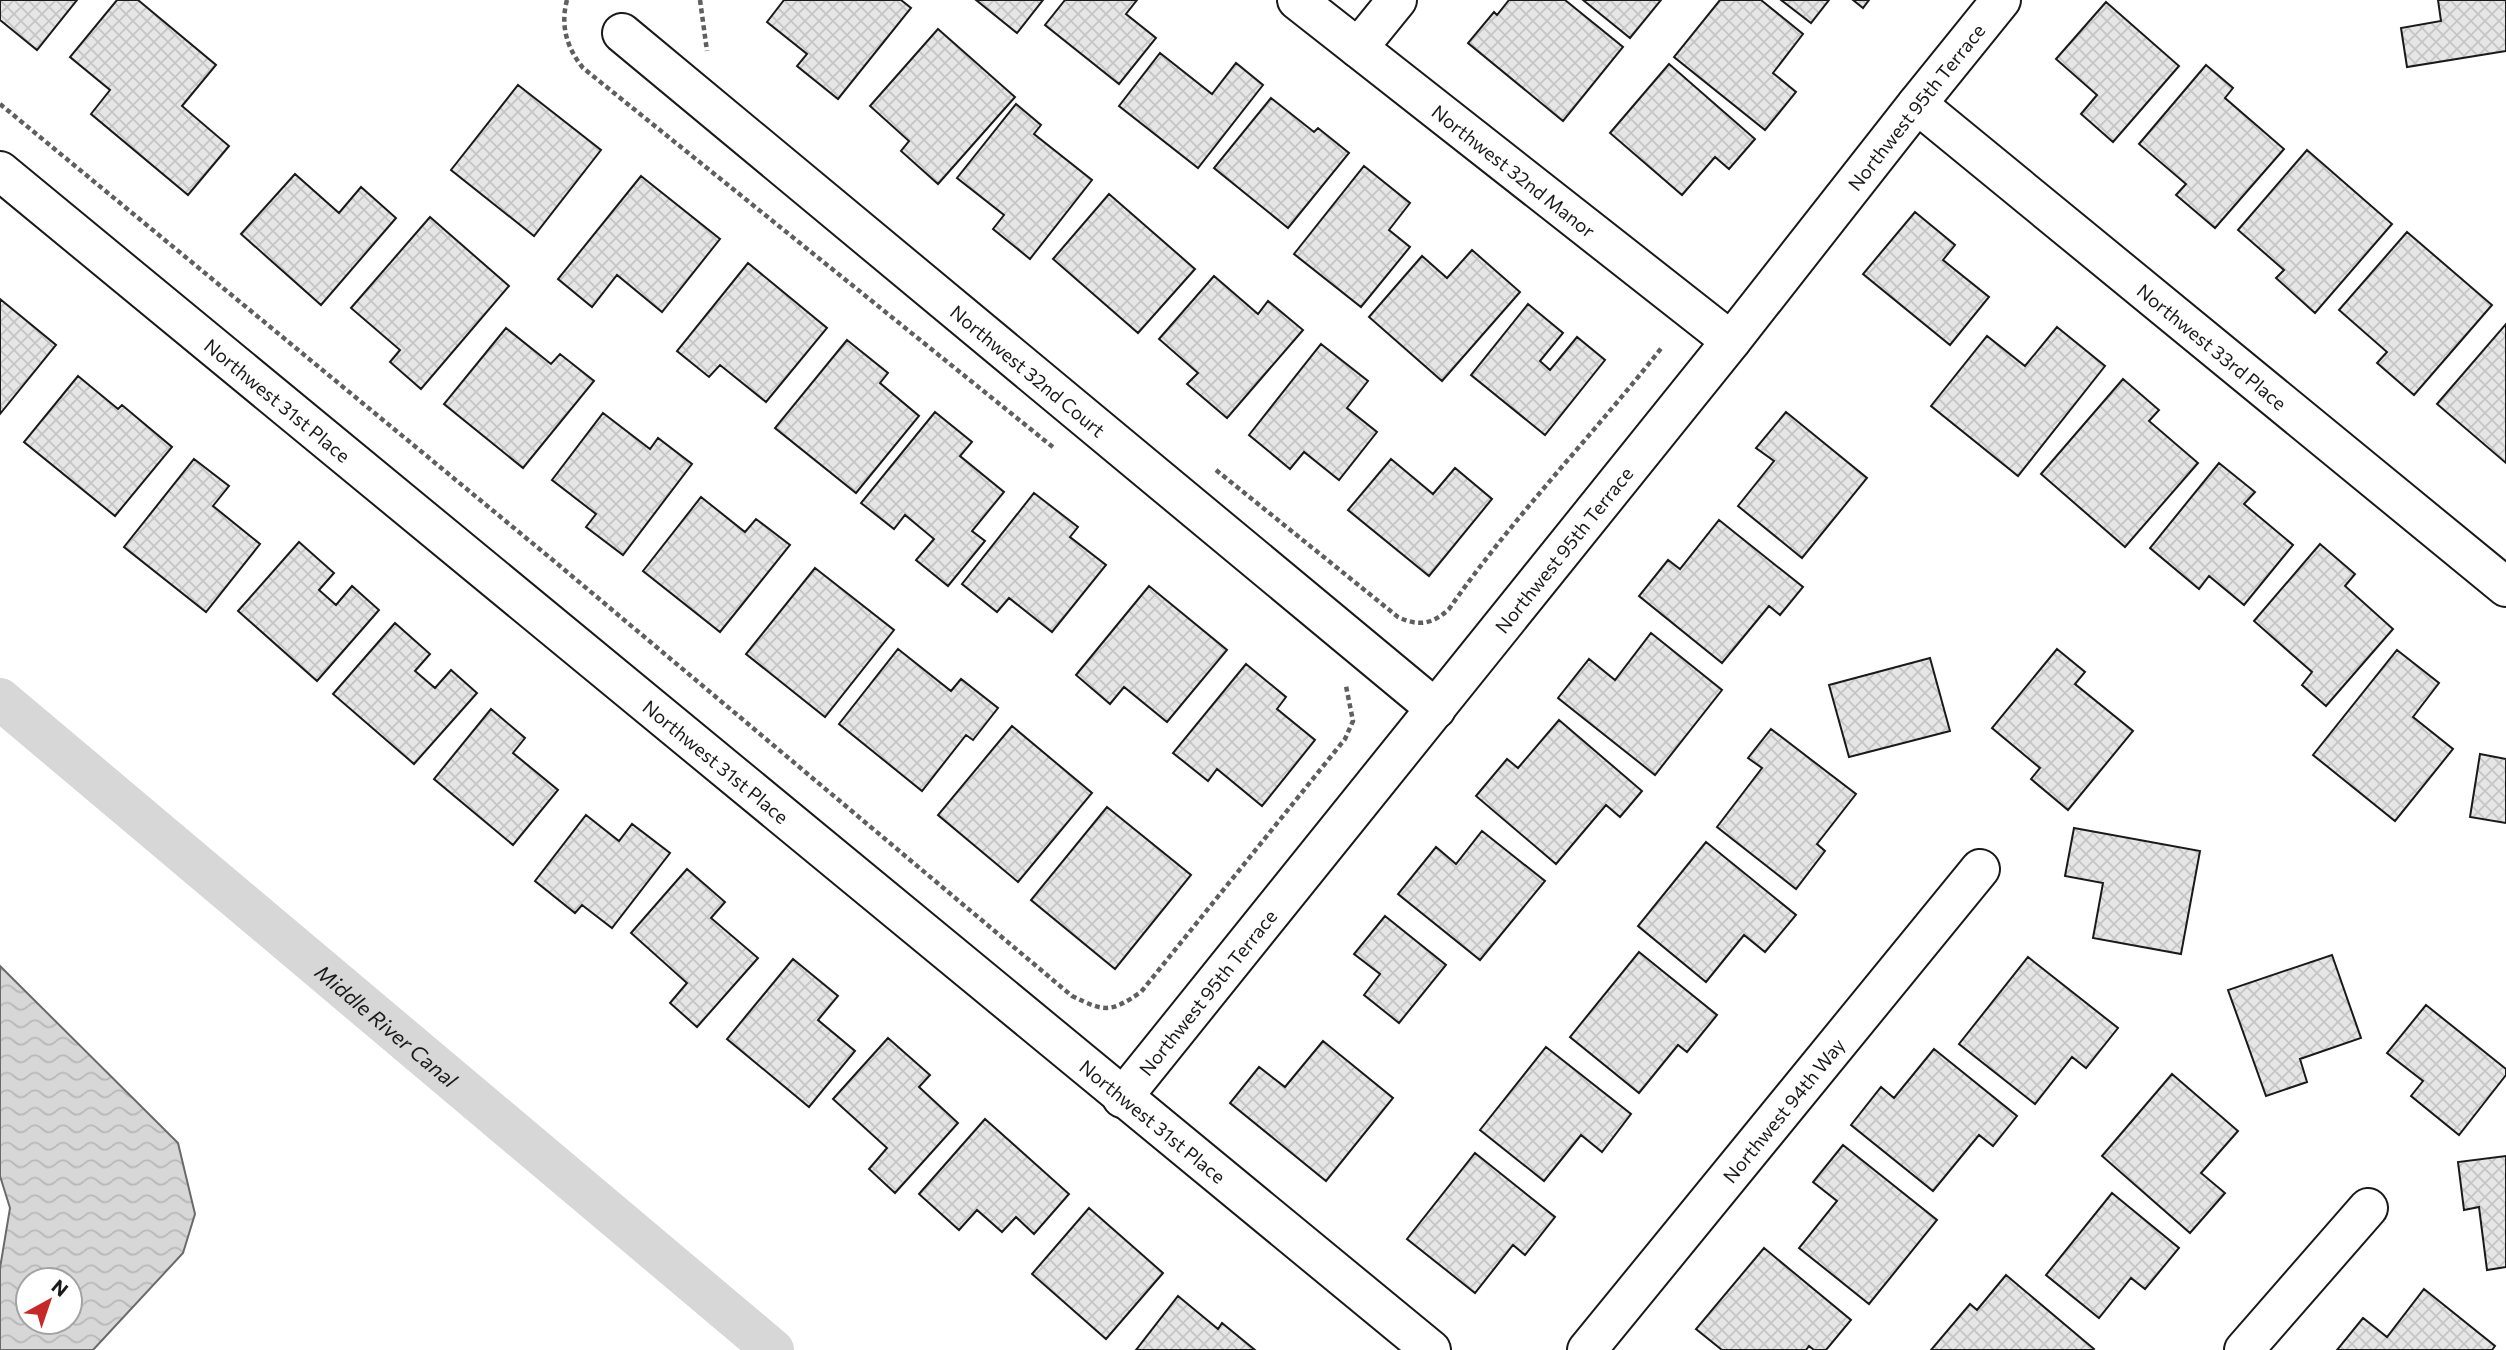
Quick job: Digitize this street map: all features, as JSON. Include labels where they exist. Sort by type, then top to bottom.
[{"type":"street","name":"Northwest 32nd Manor","points":[[1297,0],[1731,341]]},
{"type":"street","points":[[1358,48],[1397,0]]},
{"type":"street","name":"Northwest 95th Terrace","points":[[1122,1098],[1731,341],[2001,0]]},
{"type":"street","name":"Northwest 32nd Court","points":[[622,33],[1436,709]]},
{"type":"street","name":"Northwest 33rd Place","points":[[1917,104],[2506,587]]},
{"type":"street","name":"Northwest 31st Place","points":[[0,171],[1431,1350]]},
{"type":"street","name":"Northwest 94th Way","points":[[1587,1350],[1980,869]]},
{"type":"street","points":[[2244,1350],[2368,1208]]},
{"type":"path","points":[[567,0],[564,11],[565,33],[571,53],[583,68],[1056,450]]},
{"type":"path","points":[[701,0],[708,51],[713,60]]},
{"type":"path","points":[[0,104],[512,527],[1072,996],[1098,1008],[1121,1005],[1141,992],[1345,738],[1353,721],[1345,685]]},
{"type":"path","points":[[1206,462],[1398,617],[1423,624],[1437,620],[1449,609],[1536,495],[1629,390],[1663,346]]},
{"type":"water","points":[[0,966],[178,1143],[195,1214],[183,1253],[93,1350],[0,1350],[0,1268],[10,1208],[0,1176]]},
{"type":"building","points":[[0,0],[77,0],[37,50],[0,20]]},
{"type":"building","points":[[117,0],[138,0],[216,65],[182,106],[229,146],[188,195],[91,114],[110,90],[70,57]]},
{"type":"building","points":[[784,0],[901,0],[911,8],[838,99],[797,66],[807,54],[767,22]]},
{"type":"building","points":[[976,0],[1043,0],[1017,33]]},
{"type":"building","points":[[1065,0],[1137,0],[1126,14],[1156,38],[1119,84],[1045,25]]},
{"type":"building","points":[[1509,0],[1565,0],[1623,47],[1563,121],[1468,43],[1494,12],[1497,15]]},
{"type":"building","points":[[1583,0],[1661,0],[1630,38]]},
{"type":"building","points":[[1720,0],[1761,0],[1803,34],[1773,73],[1796,92],[1765,130],[1674,57]]},
{"type":"building","points":[[1781,0],[1829,0],[1811,23]]},
{"type":"building","points":[[1853,0],[1869,0],[1863,8]]},
{"type":"building","points":[[2438,0],[2506,0],[2506,51],[2407,67],[2401,28],[2441,21]]},
{"type":"building","points":[[2106,2],[2179,66],[2113,142],[2081,114],[2097,95],[2056,59]]},
{"type":"building","points":[[938,29],[1015,97],[938,184],[901,151],[909,141],[870,106]]},
{"type":"building","points":[[1160,53],[1212,94],[1236,63],[1263,85],[1198,168],[1119,106]]},
{"type":"building","points":[[1669,64],[1755,139],[1729,169],[1715,157],[1682,195],[1610,133]]},
{"type":"building","points":[[2206,65],[2233,88],[2225,98],[2284,149],[2215,228],[2176,195],[2186,184],[2139,144]]},
{"type":"building","points":[[518,85],[601,150],[534,236],[451,170]]},
{"type":"building","points":[[1271,98],[1314,132],[1318,128],[1349,153],[1288,228],[1214,168]]},
{"type":"building","points":[[1016,104],[1041,125],[1034,134],[1092,180],[1030,259],[993,229],[1004,215],[957,178]]},
{"type":"building","points":[[2307,150],[2392,224],[2315,313],[2276,278],[2284,270],[2238,230]]},
{"type":"building","points":[[1364,166],[1410,203],[1389,230],[1410,247],[1361,307],[1294,254]]},
{"type":"building","points":[[295,174],[339,213],[361,187],[396,218],[321,305],[241,234]]},
{"type":"building","points":[[641,176],[720,239],[662,312],[617,275],[592,307],[558,279]]},
{"type":"building","points":[[1109,194],[1195,269],[1138,333],[1053,259]]},
{"type":"building","points":[[1915,212],[1955,245],[1943,260],[1989,297],[1950,345],[1863,274]]},
{"type":"building","points":[[430,217],[509,286],[421,389],[390,362],[400,350],[351,308]]},
{"type":"building","points":[[2407,232],[2492,305],[2414,395],[2377,363],[2387,352],[2339,310]]},
{"type":"building","points":[[1472,250],[1520,292],[1442,381],[1369,317],[1422,256],[1447,278]]},
{"type":"building","points":[[748,263],[827,328],[766,402],[720,365],[709,377],[677,351]]},
{"type":"building","points":[[1214,276],[1258,314],[1268,301],[1303,330],[1227,418],[1187,384],[1198,373],[1159,339]]},
{"type":"building","points":[[0,299],[56,345],[0,414]]},
{"type":"building","points":[[1528,304],[1563,333],[1540,361],[1550,370],[1577,337],[1605,360],[1545,435],[1471,375]]},
{"type":"building","points":[[2506,324],[2506,463],[2437,404]]},
{"type":"building","points":[[2057,327],[2105,366],[2018,476],[1931,406],[1987,336],[2025,366]]},
{"type":"building","points":[[506,328],[551,364],[560,354],[594,381],[523,468],[444,404]]},
{"type":"building","points":[[847,340],[888,373],[880,383],[919,416],[856,493],[775,428]]},
{"type":"building","points":[[1321,344],[1368,381],[1347,408],[1377,432],[1339,480],[1304,452],[1290,469],[1249,435]]},
{"type":"building","points":[[78,376],[118,409],[122,405],[172,447],[115,516],[24,442]]},
{"type":"building","points":[[2123,379],[2159,410],[2149,421],[2198,463],[2125,547],[2041,474]]},
{"type":"building","points":[[935,412],[972,442],[960,456],[1004,492],[972,531],[985,541],[948,586],[916,560],[934,539],[905,515],[894,529],[861,503]]},
{"type":"building","points":[[1786,412],[1867,478],[1802,558],[1738,506],[1774,461],[1756,448]]},
{"type":"building","points":[[603,413],[650,449],[658,438],[692,464],[623,555],[586,527],[596,514],[552,480]]},
{"type":"building","points":[[194,459],[229,486],[213,506],[260,544],[206,612],[124,547]]},
{"type":"building","points":[[1391,459],[1433,494],[1455,468],[1492,499],[1429,576],[1348,510]]},
{"type":"building","points":[[2219,463],[2255,492],[2244,504],[2293,545],[2244,605],[2209,576],[2199,589],[2150,548]]},
{"type":"building","points":[[1034,493],[1078,527],[1070,537],[1106,565],[1052,632],[1009,598],[997,612],[962,584]]},
{"type":"building","points":[[701,497],[745,532],[756,519],[790,545],[720,632],[643,571]]},
{"type":"building","points":[[1719,520],[1803,587],[1780,615],[1769,606],[1722,663],[1639,596],[1668,560],[1680,569]]},
{"type":"building","points":[[299,542],[334,573],[319,590],[336,605],[352,586],[379,610],[317,681],[238,611]]},
{"type":"building","points":[[2320,544],[2355,574],[2345,586],[2393,629],[2326,706],[2302,685],[2312,672],[2254,621]]},
{"type":"building","points":[[815,568],[894,630],[825,717],[746,654]]},
{"type":"building","points":[[1149,586],[1227,650],[1167,722],[1124,687],[1110,704],[1076,675]]},
{"type":"building","points":[[395,623],[430,654],[415,671],[435,688],[451,670],[477,693],[414,764],[333,694]]},
{"type":"building","points":[[1651,633],[1722,690],[1655,775],[1558,698],[1589,659],[1615,680]]},
{"type":"building","points":[[898,649],[951,691],[961,679],[998,708],[973,740],[966,735],[922,791],[839,724]]},
{"type":"building","points":[[2057,649],[2085,672],[2075,684],[2133,731],[2068,810],[2031,779],[2040,768],[1992,728]]},
{"type":"building","points":[[2397,650],[2439,683],[2413,717],[2453,749],[2395,821],[2313,755]]},
{"type":"building","points":[[1930,658],[1950,731],[1849,757],[1829,685]]},
{"type":"building","points":[[1246,664],[1286,697],[1277,709],[1315,740],[1262,806],[1217,769],[1208,781],[1173,753]]},
{"type":"building","points":[[491,709],[525,738],[513,753],[558,790],[513,845],[434,779]]},
{"type":"building","points":[[1559,720],[1642,791],[1620,817],[1606,805],[1556,864],[1476,796],[1507,759],[1518,768]]},
{"type":"building","points":[[1012,726],[1092,793],[1018,882],[938,815]]},
{"type":"building","points":[[1771,729],[1856,794],[1817,844],[1825,851],[1796,889],[1717,827],[1762,768],[1748,758]]},
{"type":"building","points":[[2480,754],[2506,759],[2506,823],[2470,817]]},
{"type":"building","points":[[1107,807],[1191,875],[1115,969],[1031,900]]},
{"type":"building","points":[[586,815],[619,841],[632,824],[670,853],[612,928],[582,905],[575,913],[535,881]]},
{"type":"building","points":[[2074,828],[2200,851],[2181,954],[2093,938],[2103,883],[2065,876]]},
{"type":"building","points":[[1482,831],[1545,881],[1480,960],[1398,894],[1436,847],[1456,864]]},
{"type":"building","points":[[1706,842],[1796,915],[1765,952],[1744,935],[1706,982],[1638,926]]},
{"type":"building","points":[[687,869],[725,902],[711,918],[758,958],[697,1027],[670,1003],[687,983],[631,933]]},
{"type":"building","points":[[1385,916],[1446,965],[1399,1023],[1364,995],[1380,974],[1354,954]]},
{"type":"building","points":[[1639,952],[1717,1015],[1687,1052],[1678,1045],[1639,1093],[1570,1037]]},
{"type":"building","points":[[2332,955],[2361,1038],[2300,1059],[2307,1082],[2266,1096],[2228,990]]},
{"type":"building","points":[[2028,957],[2118,1028],[2086,1068],[2072,1057],[2035,1104],[1959,1044]]},
{"type":"building","points":[[793,959],[838,996],[818,1020],[855,1051],[809,1107],[727,1039]]},
{"type":"building","points":[[2426,1005],[2506,1069],[2506,1075],[2459,1135],[2411,1096],[2423,1081],[2387,1053]]},
{"type":"building","points":[[888,1038],[930,1075],[919,1087],[958,1123],[895,1193],[869,1169],[887,1148],[833,1099]]},
{"type":"building","points":[[1323,1041],[1393,1098],[1326,1181],[1230,1103],[1259,1067],[1285,1087]]},
{"type":"building","points":[[1546,1047],[1631,1114],[1602,1152],[1581,1135],[1544,1181],[1480,1130]]},
{"type":"building","points":[[1934,1049],[2017,1116],[1993,1146],[1979,1135],[1933,1191],[1851,1125],[1881,1087],[1894,1098]]},
{"type":"building","points":[[2172,1074],[2238,1131],[2201,1173],[2225,1193],[2190,1233],[2102,1156]]},
{"type":"building","points":[[985,1119],[1069,1194],[1034,1234],[1016,1217],[1002,1232],[977,1210],[959,1230],[919,1194]]},
{"type":"building","points":[[1843,1145],[1937,1220],[1869,1304],[1799,1248],[1837,1201],[1813,1182]]},
{"type":"building","points":[[1475,1153],[1555,1217],[1525,1255],[1513,1245],[1475,1293],[1407,1239]]},
{"type":"building","points":[[2506,1156],[2506,1267],[2487,1270],[2479,1207],[2464,1210],[2458,1162]]},
{"type":"building","points":[[2112,1193],[2179,1248],[2145,1289],[2131,1278],[2099,1318],[2046,1275]]},
{"type":"building","points":[[1089,1208],[1163,1273],[1106,1339],[1032,1274]]},
{"type":"building","points":[[1764,1248],[1851,1320],[1826,1350],[1814,1350],[1809,1346],[1806,1350],[1722,1350],[1696,1329]]},
{"type":"building","points":[[2006,1275],[2094,1349],[1931,1350],[1970,1304],[1977,1310]]},
{"type":"building","points":[[2424,1289],[2495,1346],[2492,1350],[2337,1350],[2363,1318],[2387,1337]]},
{"type":"building","points":[[1178,1296],[1218,1329],[1222,1323],[1255,1350],[1136,1350]]},
{"type":"waterway","name":"Middle River Canal","points":[[0,699],[773,1350]]}]
